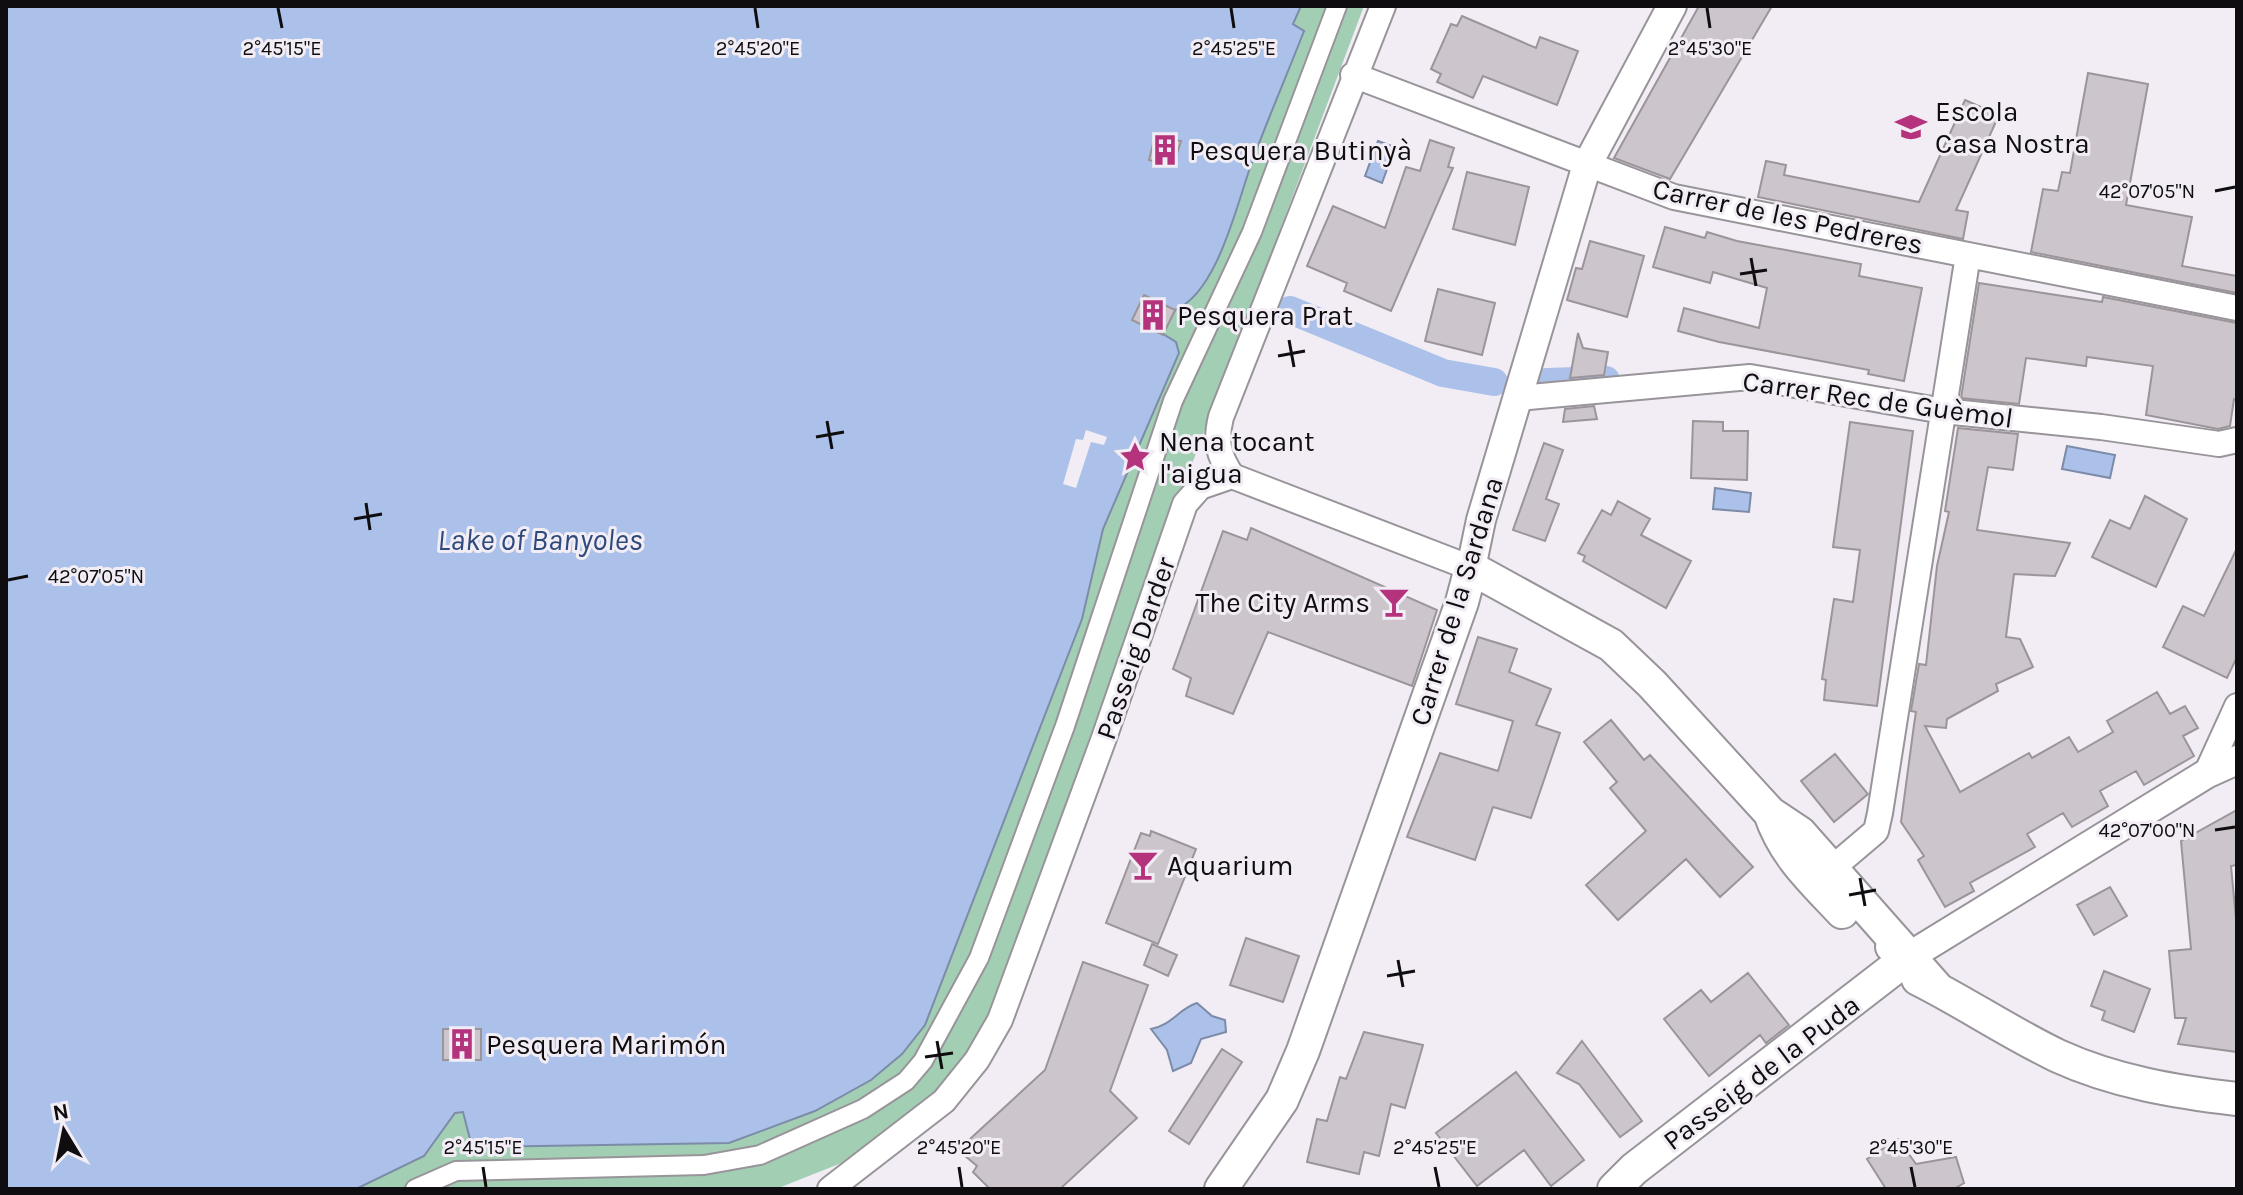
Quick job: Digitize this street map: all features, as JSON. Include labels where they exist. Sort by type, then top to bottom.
[{"type":"main road","points":[[1471,568],[1611,645],[1652,684],[1774,824],[1791,858],[1903,962],[1937,988],[1999,1026],[2101,1073],[2151,1086],[2237,1099]]},
{"type":"main road","name":"Carrer de la Sardana","points":[[1221,1189],[1282,1100],[1303,1051],[1462,602],[1471,568]]},
{"type":"main road","points":[[1774,824],[1800,833],[1827,872],[1903,962]]},
{"type":"main road","name":"Passeig de la Puda","points":[[1614,1189],[1634,1169],[1903,962]]},
{"type":"street","name":"Passeig Darder","points":[[415,1189],[456,1171],[704,1165],[760,1155],[818,1132],[906,1081],[923,1061],[979,958],[1065,726],[1173,401],[1252,232],[1337,6]]},
{"type":"street","points":[[1383,6],[1353,75],[1221,417],[1217,434],[1218,451],[1232,476],[1471,568]]},
{"type":"street","name":"Carrer de la Sardana","points":[[1471,568],[1587,165],[1672,6]]},
{"type":"street","name":"Carrer de les Pedreres","points":[[1353,75],[1674,197],[2237,308]]},
{"type":"street","points":[[1827,872],[1876,831],[1968,255]]},
{"type":"street","name":"Carrer Rec de Guèmol","points":[[1518,398],[1750,377],[1943,411],[2101,427],[2219,444],[2237,440]]},
{"type":"street","name":"Passeig Darder","points":[[830,1189],[944,1101],[977,1060],[1000,1020],[1185,504],[1200,487],[1232,476]]},
{"type":"street","points":[[2206,774],[2237,706]]},
{"type":"street","points":[[1903,962],[2206,774],[2237,760]]},
{"type":"green space","points":[[1301,6],[1364,6],[1099,712],[992,1010],[955,1073],[909,1116],[844,1162],[776,1189],[356,1189],[424,1156],[455,1113],[463,1112],[473,1147],[729,1143],[815,1111],[871,1080],[902,1054],[925,1025],[1082,619],[1103,529],[1179,353],[1163,335]]},
{"type":"water","name":"Lake of Banyoles","points":[[6,6],[1301,6],[1293,24],[1304,31],[1258,146],[1224,245],[1203,285],[1190,300],[1175,310],[1163,334],[1176,342],[1179,353],[1103,529],[1082,619],[925,1025],[902,1054],[871,1080],[815,1111],[729,1143],[472,1147],[463,1112],[455,1113],[424,1156],[356,1189],[6,1189]]},
{"type":"water","points":[[1378,141],[1395,147],[1382,183],[1365,176]]},
{"type":"water","points":[[2067,446],[2115,455],[2110,478],[2062,469]]},
{"type":"water","points":[[1715,488],[1751,493],[1749,512],[1713,509]]},
{"type":"water","points":[[1197,1003],[1212,1016],[1225,1020],[1226,1032],[1201,1039],[1191,1063],[1173,1071],[1167,1050],[1151,1029],[1165,1024]]},
{"type":"pier","points":[[1086,430],[1107,437],[1104,445],[1091,442],[1076,488],[1063,484],[1076,439],[1083,440]]},
{"type":"building","points":[[1699,6],[1772,6],[1670,179],[1614,158]]},
{"type":"building","points":[[1462,16],[1536,48],[1540,37],[1578,51],[1557,105],[1483,76],[1473,98],[1437,82],[1441,74],[1431,69],[1451,24],[1457,26]]},
{"type":"building","points":[[2088,73],[2148,84],[2126,205],[2192,217],[2182,266],[2237,276],[2237,293],[2031,252],[2043,189],[2058,191],[2062,172],[2070,173]]},
{"type":"building","points":[[1965,100],[1999,115],[1956,210],[1968,212],[1963,239],[1758,197],[1766,161],[1786,165],[1784,175],[1919,202]]},
{"type":"building","name":"Pesquera Butinyà","points":[[1155,136],[1181,141],[1173,166],[1149,160]]},
{"type":"building","points":[[1430,140],[1454,148],[1448,167],[1453,168],[1391,311],[1344,291],[1347,283],[1307,266],[1333,206],[1385,228],[1406,167],[1420,171]]},
{"type":"building","points":[[1467,172],[1529,187],[1515,245],[1453,229]]},
{"type":"building","points":[[1665,227],[1705,238],[1707,232],[1737,241],[1861,264],[1859,276],[1922,288],[1904,381],[1868,374],[1869,370],[1719,342],[1678,331],[1684,308],[1759,328],[1767,288],[1713,272],[1710,283],[1653,267]]},
{"type":"building","points":[[1590,241],[1644,256],[1627,317],[1567,300],[1576,268],[1582,269]]},
{"type":"building","points":[[1979,283],[2102,302],[2103,297],[2237,323],[2237,400],[2234,399],[2230,426],[2218,429],[2146,415],[2153,366],[2087,357],[2086,366],[2026,358],[2019,404],[1961,398]]},
{"type":"building","points":[[1438,289],[1495,303],[1482,355],[1425,341]]},
{"type":"building","name":"Pesquera Prat","points":[[1144,295],[1175,310],[1163,335],[1132,320]]},
{"type":"building","points":[[1578,333],[1583,348],[1608,352],[1604,375],[1570,378]]},
{"type":"building","points":[[1594,406],[1597,419],[1563,422],[1565,409]]},
{"type":"building","points":[[1693,421],[1723,422],[1723,431],[1748,431],[1747,480],[1691,478]]},
{"type":"building","points":[[1850,422],[1913,431],[1877,706],[1824,700],[1826,680],[1822,679],[1834,599],[1853,602],[1860,550],[1833,547]]},
{"type":"building","points":[[1958,428],[2018,434],[2013,470],[1988,467],[1977,530],[2070,543],[2055,576],[2014,574],[2006,637],[2020,639],[2033,667],[1996,684],[1998,691],[1947,719],[1946,728],[1925,726],[1960,792],[2029,753],[2032,758],[2069,737],[2078,752],[2113,732],[2107,721],[2157,692],[2170,714],[2185,706],[2198,728],[2183,736],[2194,756],[2144,785],[2136,771],[2100,791],[2108,806],[2072,827],[2063,813],[2027,834],[2035,847],[1970,883],[1974,891],[1945,907],[1918,860],[1924,856],[1901,822],[1916,712],[1911,711],[1919,664],[1926,665]]},
{"type":"building","points":[[1544,443],[1563,450],[1546,499],[1559,504],[1545,541],[1513,530]]},
{"type":"building","points":[[2145,496],[2187,519],[2156,587],[2092,557],[2110,520],[2130,529]]},
{"type":"building","points":[[1618,501],[1650,519],[1641,535],[1691,561],[1666,608],[1583,561],[1585,556],[1578,553],[1602,510],[1611,515]]},
{"type":"building","points":[[1251,528],[1437,610],[1412,686],[1268,632],[1233,714],[1186,696],[1191,678],[1173,669],[1223,531],[1247,540]]},
{"type":"building","points":[[2237,548],[2237,657],[2227,678],[2163,647],[2183,606],[2204,616]]},
{"type":"building","points":[[1478,637],[1517,649],[1509,672],[1551,689],[1536,725],[1560,733],[1531,818],[1493,807],[1475,860],[1407,837],[1440,753],[1498,771],[1513,721],[1456,704]]},
{"type":"building","points":[[1611,720],[1644,760],[1650,755],[1753,867],[1720,897],[1686,859],[1618,920],[1586,885],[1646,831],[1610,788],[1617,782],[1584,742]]},
{"type":"building","points":[[1835,754],[1868,794],[1834,822],[1801,781]]},
{"type":"building","points":[[2237,810],[2237,865],[2231,866],[2237,929],[2237,1052],[2178,1044],[2186,1018],[2175,1018],[2169,951],[2191,949],[2181,841]]},
{"type":"building","points":[[1151,831],[1196,849],[1158,944],[1106,923],[1141,833],[1150,836]]},
{"type":"building","points":[[2110,887],[2127,916],[2094,935],[2077,905]]},
{"type":"building","points":[[1246,938],[1299,956],[1283,1002],[1230,985]]},
{"type":"building","points":[[1152,944],[1177,955],[1168,976],[1144,965]]},
{"type":"building","points":[[1083,962],[1148,985],[1110,1091],[1137,1118],[1060,1189],[990,1189],[973,1172],[977,1166],[958,1150],[1045,1070]]},
{"type":"building","points":[[2104,971],[2150,989],[2134,1032],[2102,1020],[2105,1011],[2091,1006]]},
{"type":"building","points":[[1748,973],[1789,1025],[1766,1043],[1760,1035],[1709,1076],[1664,1019],[1701,990],[1711,1002]]},
{"type":"building","name":"Pesquera Marimón","points":[[443,1029],[481,1029],[481,1060],[443,1060]]},
{"type":"building","points":[[1364,1032],[1423,1045],[1405,1108],[1391,1104],[1379,1156],[1364,1152],[1359,1174],[1307,1162],[1317,1119],[1327,1121],[1340,1077],[1346,1079]]},
{"type":"building","points":[[1582,1041],[1642,1121],[1620,1137],[1579,1084],[1557,1073]]},
{"type":"building","points":[[1222,1049],[1242,1062],[1189,1144],[1169,1131]]},
{"type":"building","points":[[1516,1072],[1584,1160],[1551,1186],[1524,1150],[1477,1186],[1436,1133]]},
{"type":"building","points":[[1898,1139],[1916,1164],[1956,1157],[1964,1183],[1954,1189],[1886,1189],[1867,1159]]},
{"type":"waterway","points":[[1290,310],[1443,373],[1494,382]]},
{"type":"waterway","points":[[1547,382],[1606,380]]},
{"type":"place","name":"Escola Casa Nostra","points":[[1911,127]]},
{"type":"place","name":"Pesquera Butinyà","points":[[1165,150]]},
{"type":"place","name":"Pesquera Prat","points":[[1153,315]]},
{"type":"place","name":"Nena tocant l'aigua","points":[[1135,457]]},
{"type":"place","name":"The City Arms","points":[[1394,602]]},
{"type":"place","name":"Aquarium","points":[[1143,865]]},
{"type":"place","name":"Pesquera Marimón","points":[[462,1044]]}]
